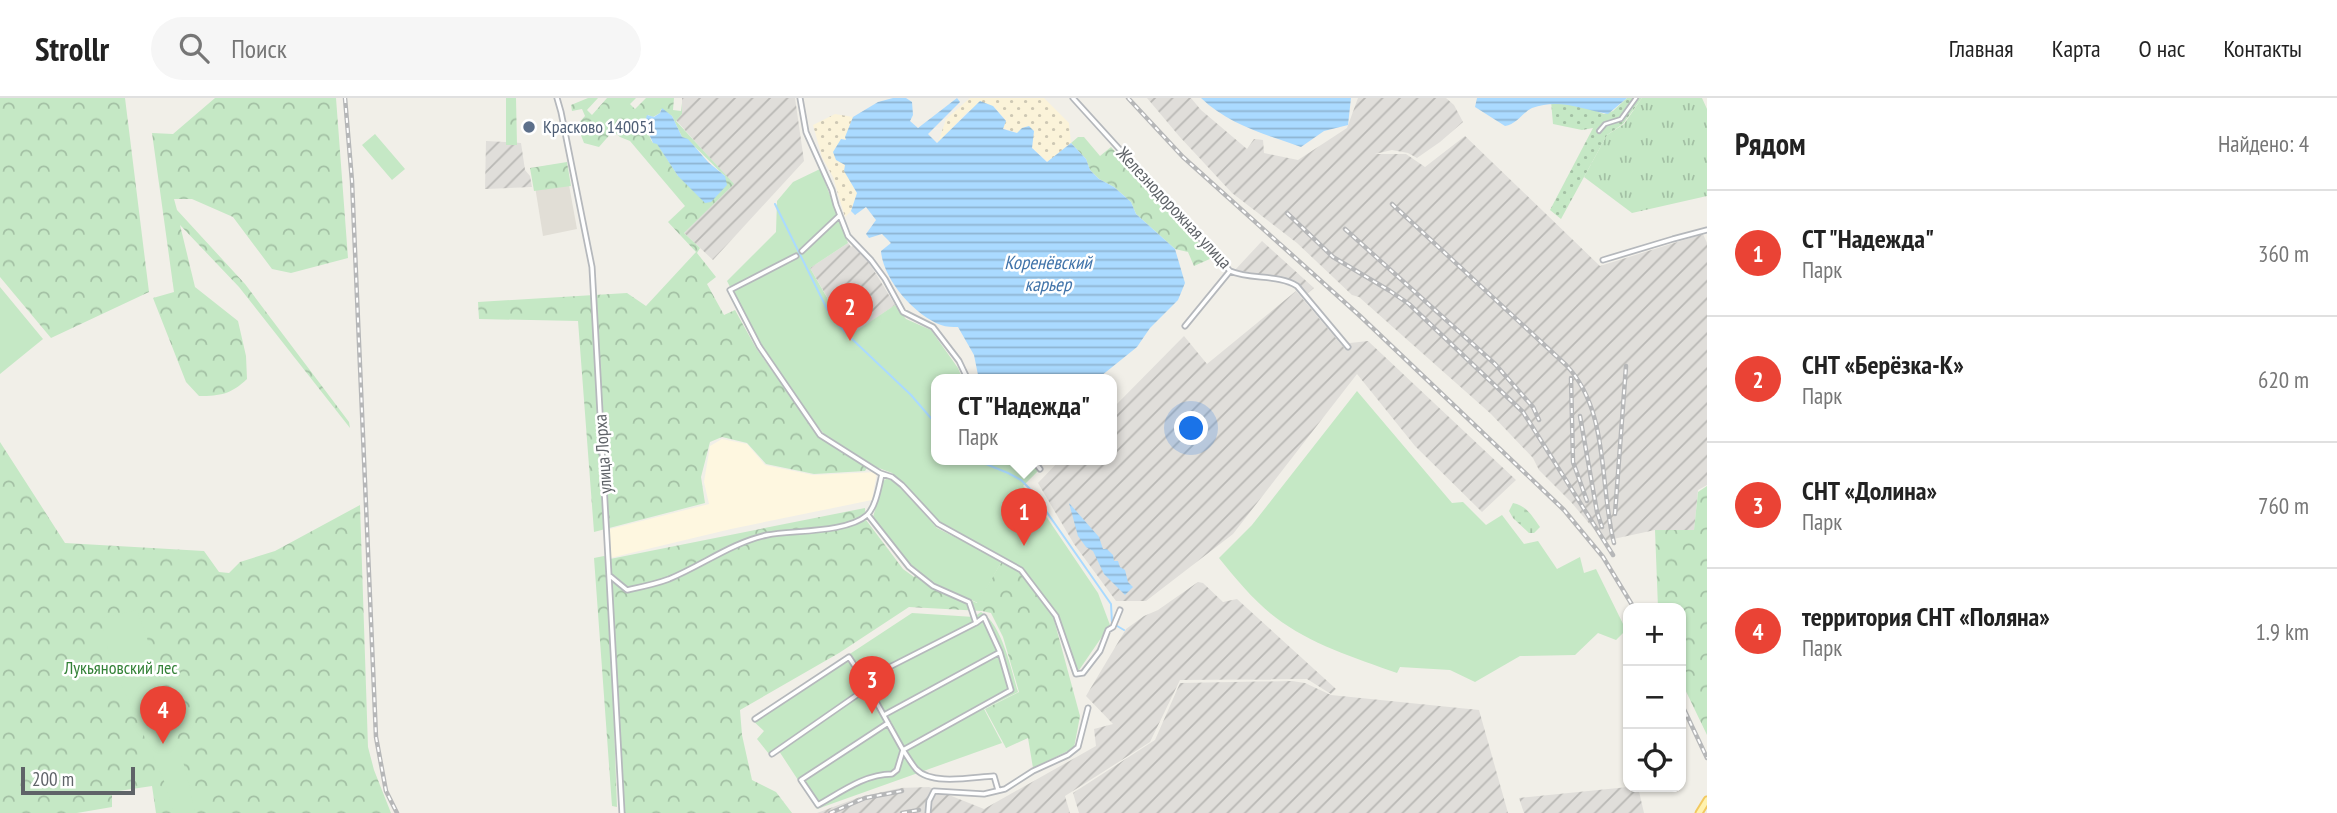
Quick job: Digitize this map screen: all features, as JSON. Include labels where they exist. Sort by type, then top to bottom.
[{"type":"main road","points":[[1699,813],[1707,800]]},
{"type":"street","name":"улица Лорха","points":[[557,98],[592,267],[622,813]]},
{"type":"street","points":[[800,98],[806,132],[832,190],[848,236],[886,279],[903,312],[933,327],[965,374]]},
{"type":"street","name":"Железнодорожная улица","points":[[1073,98],[1230,271],[1286,281],[1297,286],[1348,347]]},
{"type":"street","points":[[1599,131],[1605,124],[1621,119],[1636,98]]},
{"type":"street","points":[[802,251],[840,216]]},
{"type":"street","points":[[1603,260],[1707,230]]},
{"type":"street","points":[[796,256],[730,290],[759,346],[820,435],[882,474],[892,477],[938,524],[1021,570],[1056,617],[1076,674],[1083,673],[1100,651],[1120,610]]},
{"type":"street","points":[[1185,326],[1230,271]]},
{"type":"street","points":[[1036,465],[1040,469]]},
{"type":"street","points":[[610,576],[627,590],[668,579],[736,544],[769,535],[833,527],[856,521],[872,509],[882,474]]},
{"type":"street","points":[[868,514],[909,567],[933,586],[969,601],[976,623]]},
{"type":"street","points":[[864,680],[984,617],[1000,652],[1011,690],[903,750],[897,770],[892,774],[863,780],[818,805],[801,780],[888,723]]},
{"type":"street","points":[[884,715],[1000,652]]},
{"type":"street","points":[[755,719],[849,657],[917,770],[927,777],[958,780],[994,776],[998,790]]},
{"type":"street","points":[[772,754],[867,688]]},
{"type":"street","points":[[928,813],[929,801],[934,791],[984,794],[1005,789],[1033,771],[1068,755],[1079,747],[1088,708]]},
{"type":"shaded area","points":[[682,98],[795,98],[804,161],[713,260],[684,233],[733,184],[676,120],[682,114]]},
{"type":"shaded area","points":[[1147,98],[1191,98],[1201,110],[1247,149],[1254,139],[1263,140],[1264,153],[1298,160],[1347,128],[1358,98],[1446,98],[1454,105],[1463,122],[1440,142],[1417,158],[1408,153],[1392,150],[1375,154],[1406,154],[1425,167],[1465,136],[1600,266],[1703,234],[1707,243],[1707,485],[1698,490],[1694,531],[1655,530],[1604,541],[1539,470],[1533,458],[1491,414],[1359,297],[1352,295],[1297,243],[1232,193]]},
{"type":"shaded area","points":[[486,141],[521,143],[525,170],[530,176],[532,187],[485,189]]},
{"type":"shaded area","points":[[565,163],[577,229],[543,236],[532,168]]},
{"type":"shaded area","points":[[1262,241],[1314,288],[1307,294],[1291,280],[1235,270]]},
{"type":"shaded area","points":[[848,243],[851,247],[855,244],[862,251],[895,305],[850,336],[810,268]]},
{"type":"shaded area","points":[[1296,291],[1345,349],[1350,343],[1368,341],[1516,480],[1482,512],[1415,446],[1357,374],[1233,534],[1146,601],[1116,601],[1074,544],[1038,483],[1055,465],[1117,465],[1117,404],[1184,336],[1207,364]]},
{"type":"shaded area","points":[[722,439],[747,444],[765,465],[813,475],[877,472],[872,500],[731,529],[610,558],[610,529],[709,504],[704,482],[710,446]]},
{"type":"shaded area","points":[[1198,582],[1203,583],[1223,602],[1237,599],[1336,689],[1331,694],[1307,679],[1180,680],[1150,742],[1065,796],[1070,813],[817,813],[860,797],[900,788],[929,787],[984,809],[1096,746],[1094,729],[1113,724],[1086,696],[1126,629]]},
{"type":"shaded area","points":[[1180,683],[1305,683],[1331,695],[1479,710],[1508,813],[1079,813],[1073,793],[1155,740]]},
{"type":"shaded area","points":[[1623,788],[1623,792],[1639,792],[1644,813],[1524,813],[1519,798]]},
{"type":"green space","points":[[0,98],[125,98],[149,292],[51,338],[0,277]]},
{"type":"green space","points":[[215,98],[336,98],[348,258],[291,273],[272,269],[233,217],[192,199],[174,199],[177,210],[245,284],[349,422],[350,428],[239,287],[180,225],[195,287],[238,321],[246,356],[247,379],[231,391],[207,396],[199,396],[186,382],[153,298],[174,292],[152,133],[173,134]]},
{"type":"green space","points":[[506,98],[516,98],[517,145],[506,145]]},
{"type":"green space","points":[[588,98],[598,98],[587,110],[592,115],[607,98],[636,98],[630,104],[635,109],[646,98],[674,98],[673,110],[681,111],[682,103],[682,114],[676,121],[734,184],[684,233],[700,248],[697,253],[716,277],[707,284],[724,315],[735,310],[756,348],[819,436],[868,466],[865,471],[814,474],[766,464],[747,443],[722,437],[710,442],[701,477],[705,503],[594,532],[578,321],[479,319],[478,302],[627,293],[646,306],[696,252],[668,222],[685,206],[630,141],[613,131],[599,147],[584,143],[577,125],[585,116],[582,109],[572,111],[571,105]],"holes":[[[661,109],[672,116],[682,137],[725,176],[678,176],[657,143],[653,143],[648,130],[648,115],[653,117],[660,113]]]},
{"type":"green space","points":[[1627,98],[1642,98],[1623,124],[1607,135],[1561,219],[1550,210],[1593,128],[1582,130],[1553,124],[1551,101],[1575,103],[1604,114],[1613,111]]},
{"type":"green space","points":[[1642,98],[1702,98],[1707,109],[1707,196],[1632,213],[1584,177],[1607,135],[1624,124]]},
{"type":"green space","points":[[375,134],[405,169],[392,180],[362,145]]},
{"type":"green space","points":[[1078,137],[1084,137],[1100,156],[1111,147],[1212,258],[1194,266],[1188,252],[1175,249],[1136,214],[1131,202],[1090,170],[1086,159],[1071,143]]},
{"type":"green space","points":[[567,162],[571,186],[534,191],[530,168]]},
{"type":"green space","points":[[820,169],[848,243],[810,268],[849,336],[895,305],[906,319],[931,330],[958,368],[960,374],[931,374],[931,465],[1033,465],[1038,471],[1023,486],[1098,593],[1110,625],[1077,673],[1058,617],[1023,569],[939,522],[892,473],[876,467],[825,435],[802,407],[748,322],[727,281],[776,232],[777,201],[793,182]]},
{"type":"green space","points":[[0,287],[43,339],[0,374]]},
{"type":"green space","points":[[1357,391],[1452,503],[1463,502],[1486,525],[1502,515],[1524,544],[1538,541],[1557,569],[1580,557],[1584,573],[1596,569],[1623,624],[1623,633],[1616,640],[1598,633],[1575,655],[1520,656],[1475,682],[1450,670],[1400,667],[1397,673],[1349,656],[1303,635],[1267,610],[1245,589],[1219,558],[1252,525]]},
{"type":"green space","name":"Лукьяновский лес","points":[[0,442],[65,543],[204,551],[219,572],[229,573],[240,562],[275,551],[360,505],[368,747],[391,813],[156,813],[152,786],[112,792],[112,807],[77,813],[0,813]]},
{"type":"green space","points":[[888,478],[897,484],[937,528],[1002,561],[978,603],[939,586],[909,563],[873,517],[883,481]]},
{"type":"green space","points":[[1707,486],[1707,735],[1686,691],[1686,603],[1658,603],[1655,530],[1694,530],[1698,492]]},
{"type":"green space","points":[[1513,503],[1532,515],[1540,527],[1534,533],[1529,533],[1513,518],[1509,511]]},
{"type":"green space","points":[[865,508],[866,520],[903,569],[914,577],[919,570],[939,586],[977,603],[1002,561],[1021,572],[1053,616],[1080,716],[1074,748],[1033,768],[1028,738],[1006,748],[985,709],[1019,692],[1003,637],[991,613],[909,607],[839,653],[740,710],[742,735],[752,780],[776,792],[792,813],[623,813],[610,559]]},
{"type":"green space","points":[[594,558],[608,558],[617,807],[612,806]]},
{"type":"green space","points":[[137,610],[149,644],[155,645],[152,654],[181,753],[195,813],[174,813],[164,781],[110,659],[101,618]]},
{"type":"green space","points":[[981,612],[995,626],[1018,692],[984,709],[1002,743],[817,809],[777,748],[769,754],[757,739],[764,731],[751,719],[912,613],[974,617]]},
{"type":"sand","points":[[970,98],[1044,98],[1069,123],[1071,143],[1048,162],[1032,148],[1034,131],[1017,133],[1003,128],[1006,120],[993,106],[968,111],[938,143],[946,119]]},
{"type":"sand","points":[[835,114],[853,117],[847,139],[843,139],[843,155],[847,173],[857,193],[851,211],[845,217],[813,125]]},
{"type":"water","name":"Коренёвский карьер","points":[[906,98],[912,102],[913,115],[910,121],[918,128],[957,98],[960,102],[928,134],[937,143],[980,101],[993,106],[1006,121],[1003,129],[1017,133],[1029,126],[1034,131],[1032,148],[1047,162],[1071,143],[1086,159],[1090,170],[1131,202],[1136,214],[1175,249],[1185,283],[1178,300],[1150,328],[1137,347],[1103,374],[978,374],[974,355],[958,327],[943,326],[931,320],[911,305],[894,284],[887,273],[881,251],[891,243],[882,234],[869,238],[866,234],[876,220],[866,207],[855,215],[851,211],[857,193],[844,171],[845,165],[836,160],[833,152],[841,139],[846,140],[853,117],[878,102]]},
{"type":"water","points":[[1201,98],[1351,98],[1348,125],[1324,131],[1301,147],[1235,122]]},
{"type":"water","points":[[1477,98],[1627,98],[1608,114],[1570,105],[1542,105],[1532,108],[1505,126],[1475,107]]},
{"type":"water","points":[[662,108],[672,116],[682,137],[688,139],[708,162],[725,176],[727,185],[711,202],[705,203],[678,176],[643,127],[647,115],[654,117]]},
{"type":"water","points":[[1069,503],[1099,537],[1103,549],[1107,549],[1113,555],[1114,561],[1118,561],[1120,567],[1125,570],[1128,582],[1133,587],[1125,595],[1104,574],[1093,551],[1086,547],[1078,536]]},
{"type":"waterway","points":[[775,204],[831,317],[931,418]]},
{"type":"waterway","points":[[988,465],[1021,480],[1032,491],[1111,604],[1112,623],[1124,630]]},
{"type":"railway","points":[[345,98],[352,181],[376,737],[386,791],[397,813]]},
{"type":"railway","points":[[1128,98],[1183,157],[1360,316],[1564,510],[1603,557],[1631,603]]},
{"type":"railway","points":[[1392,204],[1566,365],[1580,383],[1597,426],[1614,543]]},
{"type":"railway","points":[[1287,213],[1333,257],[1409,304],[1523,412],[1613,555]]},
{"type":"railway","points":[[1345,229],[1495,364],[1533,407],[1539,420]]},
{"type":"railway","points":[[1615,514],[1626,366]]},
{"type":"railway","points":[[1571,378],[1573,462],[1587,501]]},
{"type":"railway","points":[[1580,416],[1602,527]]},
{"type":"railway","points":[[1686,714],[1707,758]]},
{"type":"railway","points":[[830,813],[865,798],[902,791]]},
{"type":"railway","points":[[902,813],[919,810]]},
{"type":"place","name":"Красково 140051","points":[[529,127]]},
{"type":"place","name":"СНТ «Берёзка-К»","points":[[850,341]]},
{"type":"place","name":"СТ \"Надежда\"","points":[[1024,546]]},
{"type":"place","name":"СНТ «Долина»","points":[[872,714]]},
{"type":"place","name":"территория СНТ «Поляна»","points":[[163,744]]}]
